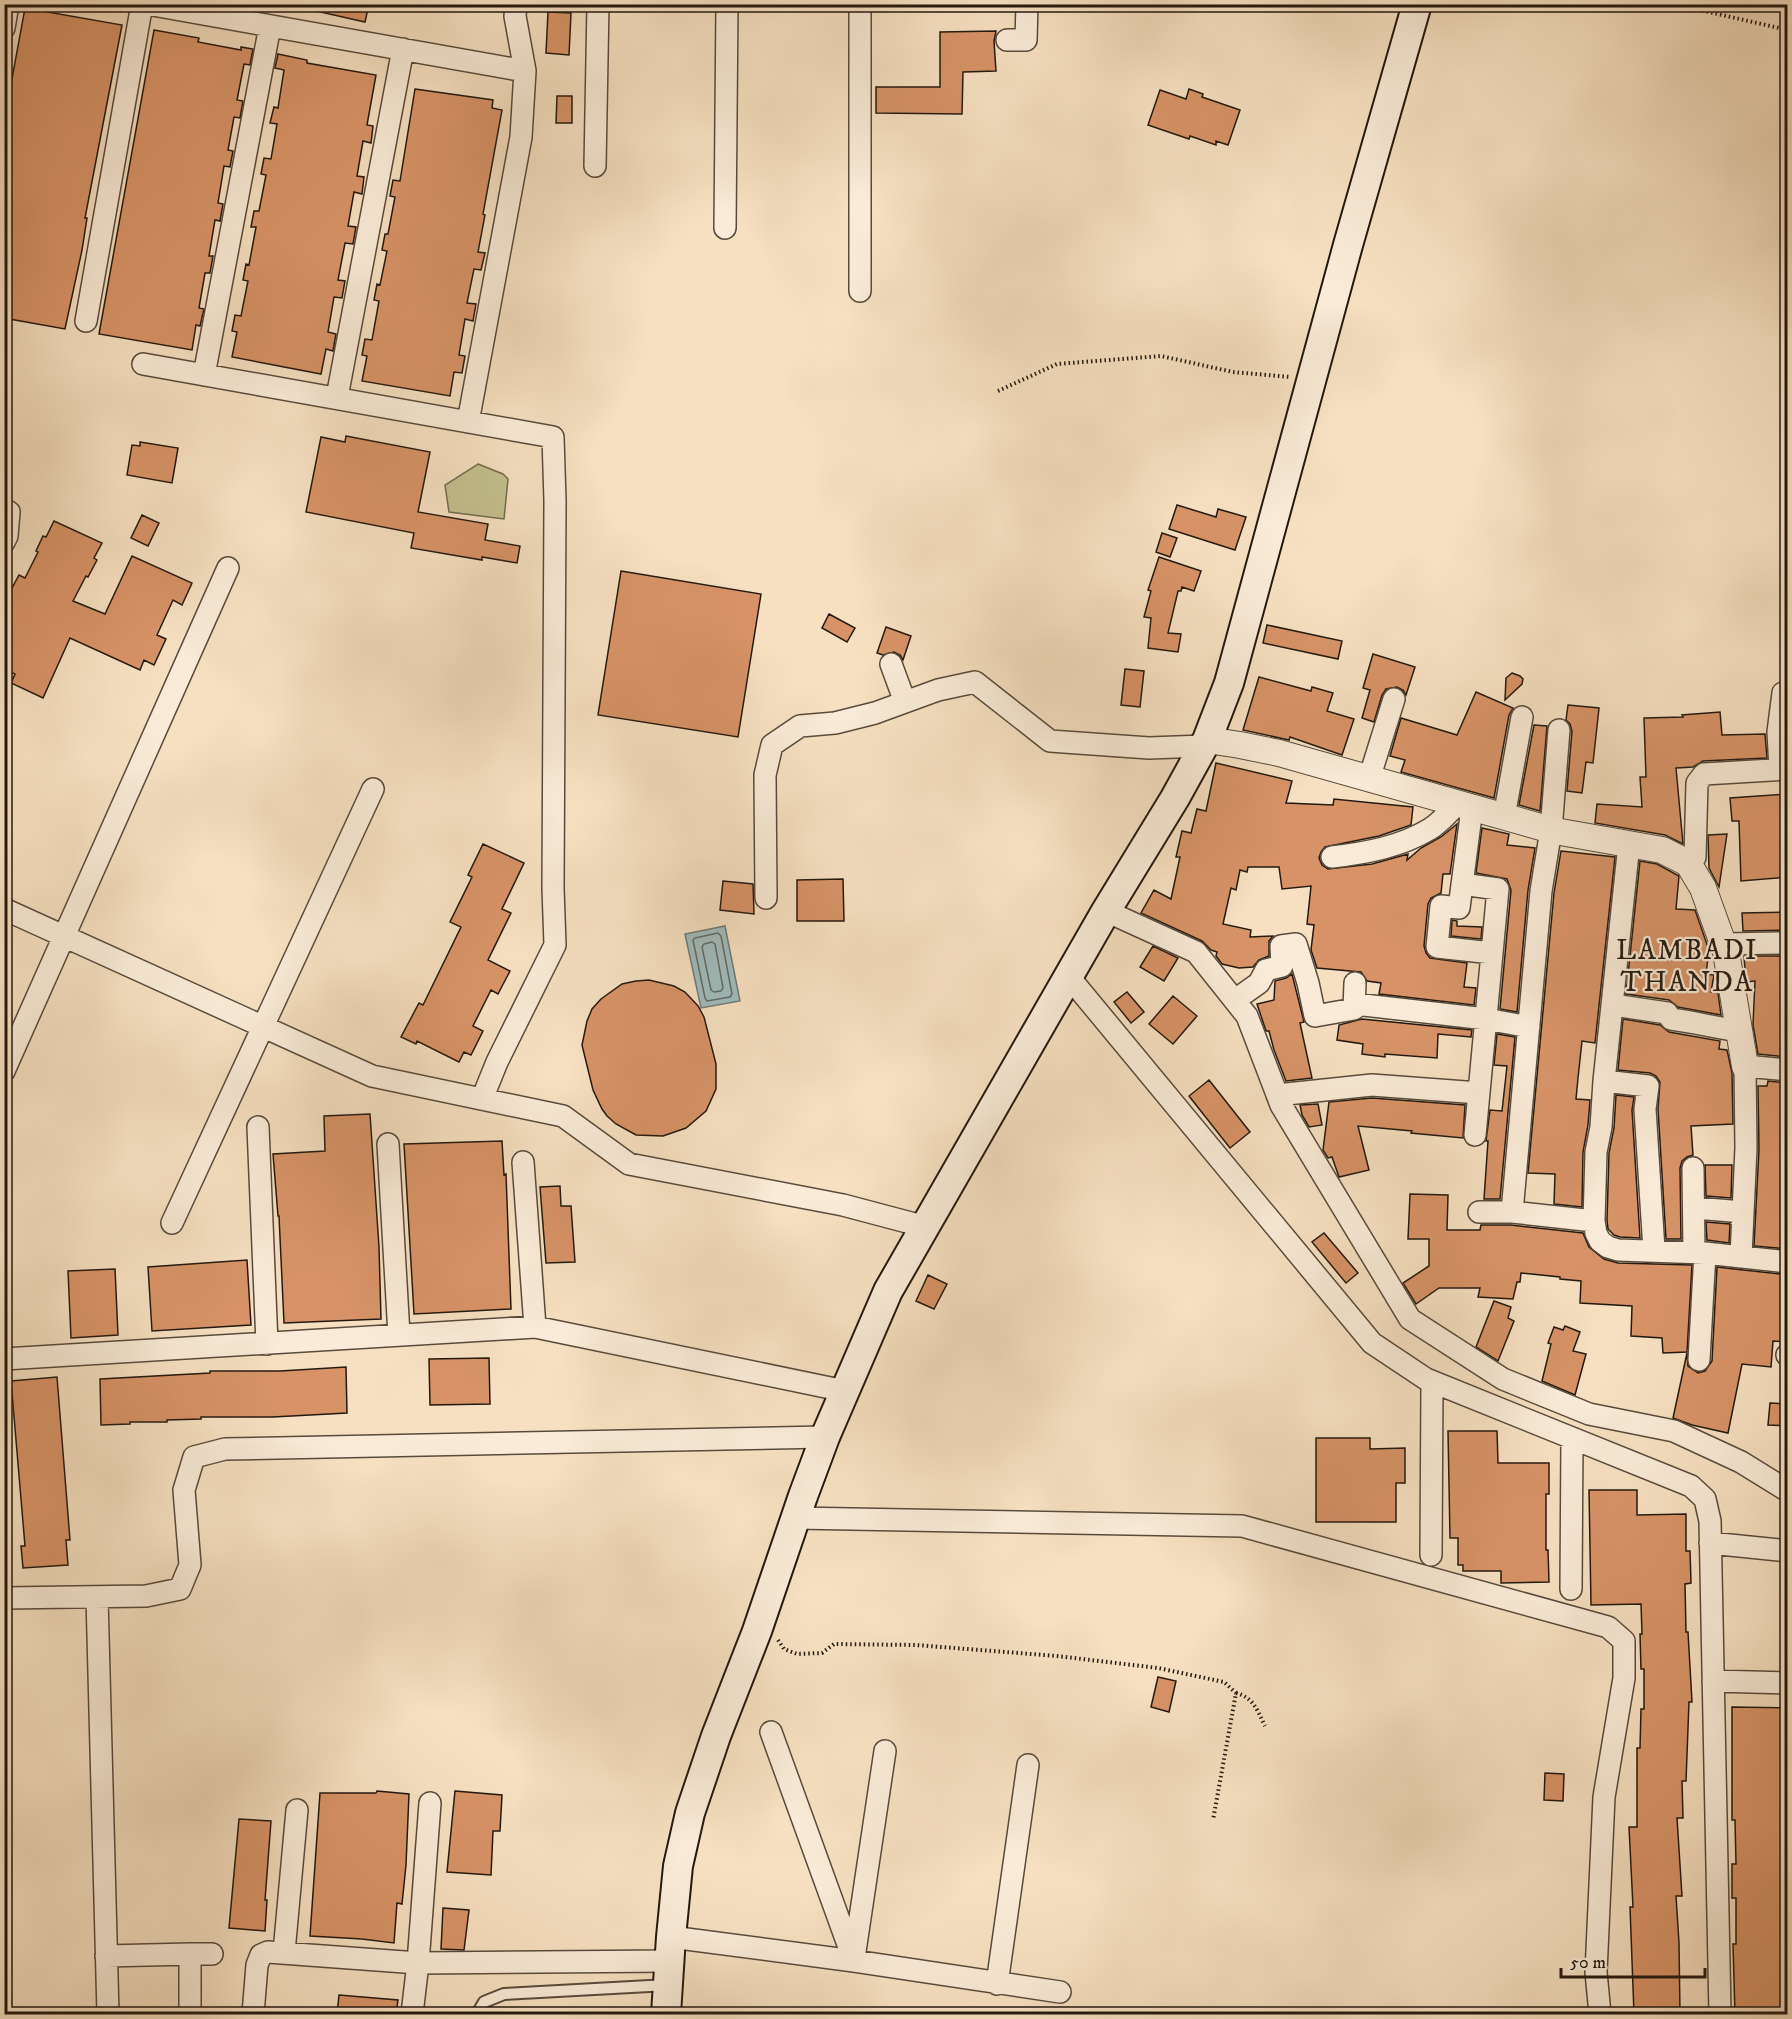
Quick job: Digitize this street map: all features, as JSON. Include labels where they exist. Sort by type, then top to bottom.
[{"type":"main road","points":[[666,2014],[678,1866],[690,1813],[825,1437],[888,1291],[1205,743],[1229,683],[1311,380],[1417,4]]},
{"type":"street","points":[[4,28],[8,4]]},
{"type":"street","points":[[86,321],[142,4]]},
{"type":"street","points":[[147,4],[525,71]]},
{"type":"street","points":[[468,422],[521,137],[525,71],[515,16],[516,4]]},
{"type":"street","points":[[595,166],[598,4]]},
{"type":"street","points":[[725,228],[727,4]]},
{"type":"street","points":[[860,4],[860,291]]},
{"type":"street","points":[[1007,40],[1026,40],[1027,4]]},
{"type":"street","points":[[204,375],[270,26]]},
{"type":"street","points":[[337,397],[403,49]]},
{"type":"street","points":[[143,364],[553,437],[555,945],[497,1062],[482,1099]]},
{"type":"street","points":[[4,508],[9,512],[7,536],[4,542]]},
{"type":"street","points":[[4,1071],[228,568]]},
{"type":"street","points":[[891,664],[905,702]]},
{"type":"street","points":[[766,897],[765,775],[772,746],[800,726],[836,723],[875,713],[938,690],[975,682],[1050,741],[1149,748],[1205,743],[1279,753],[1551,830],[1662,850],[1688,863],[1703,888],[1726,952],[1745,1066],[1746,1148],[1741,1256]]},
{"type":"street","points":[[1688,863],[1695,857],[1697,783],[1704,774],[1784,769],[1778,732],[1783,693],[1788,692]]},
{"type":"street","points":[[1370,779],[1394,699]]},
{"type":"street","points":[[1504,817],[1521,717]]},
{"type":"street","points":[[1512,1212],[1541,891],[1551,830],[1559,730]]},
{"type":"street","points":[[172,1223],[373,789]]},
{"type":"street","points":[[1332,857],[1365,853],[1402,843],[1465,806]]},
{"type":"street","points":[[1465,806],[1459,908],[1441,906],[1437,947],[1492,953]]},
{"type":"street","points":[[1629,844],[1601,1127],[1596,1152],[1594,1221],[1596,1233],[1600,1241],[1618,1250],[1699,1253],[1788,1262]]},
{"type":"street","points":[[1462,884],[1498,889],[1475,1135]]},
{"type":"street","points":[[4,909],[372,1076],[563,1116],[629,1164],[843,1205],[926,1227]]},
{"type":"street","points":[[1106,911],[1196,952],[1247,1016],[1281,1105],[1410,1319],[1503,1379],[1589,1414],[1674,1431],[1741,1462],[1788,1491]]},
{"type":"street","points":[[1723,944],[1788,943]]},
{"type":"street","points":[[1235,1000],[1259,983],[1266,970],[1282,966],[1281,946],[1296,944],[1315,1016],[1354,1009],[1355,993],[1528,1027]]},
{"type":"street","points":[[1069,977],[1372,1343],[1432,1382],[1691,1486],[1705,1498],[1710,1521],[1720,2014]]},
{"type":"street","points":[[1612,1005],[1667,1013],[1671,1018],[1740,1031]]},
{"type":"street","points":[[1745,1066],[1788,1070]]},
{"type":"street","points":[[1604,1082],[1648,1086],[1645,1109],[1654,1250]]},
{"type":"street","points":[[1277,1095],[1372,1085],[1479,1093]]},
{"type":"street","points":[[258,1127],[267,1344]]},
{"type":"street","points":[[388,1144],[399,1335]]},
{"type":"street","points":[[523,1162],[535,1327]]},
{"type":"street","points":[[1694,1168],[1699,1253],[1699,1360]]},
{"type":"street","points":[[1695,1208],[1743,1212]]},
{"type":"street","points":[[1479,1212],[1512,1212],[1594,1221]]},
{"type":"street","points":[[4,1359],[535,1327],[845,1391]]},
{"type":"street","points":[[1431,1555],[1432,1382]]},
{"type":"street","points":[[4,1598],[146,1596],[180,1589],[190,1565],[184,1490],[194,1457],[225,1449],[825,1437]]},
{"type":"street","points":[[1571,1589],[1572,1438]]},
{"type":"street","points":[[795,1518],[1242,1526],[1608,1627],[1624,1641],[1624,1678],[1604,1797],[1596,1971],[1600,2014]]},
{"type":"street","points":[[1710,1543],[1788,1551]]},
{"type":"street","points":[[97,1597],[108,2014]]},
{"type":"street","points":[[1713,1681],[1788,1683]]},
{"type":"street","points":[[771,1732],[854,1961]]},
{"type":"street","points":[[854,1961],[885,1750]]},
{"type":"street","points":[[997,1984],[1028,1765]]},
{"type":"street","points":[[412,2014],[430,1803]]},
{"type":"street","points":[[284,1952],[297,1810]]},
{"type":"street","points":[[254,2014],[257,1965],[261,1955],[268,1952],[418,1963],[854,1961],[1060,1992]]},
{"type":"street","points":[[190,1954],[190,2014]]},
{"type":"street","points":[[106,1956],[212,1954]]},
{"type":"lane","points":[[477,2014],[484,2002],[504,1994],[670,1961]]},
{"type":"path","points":[[1681,4],[1687,8],[1788,30]]},
{"type":"path","points":[[998,391],[1057,364],[1161,356],[1233,372],[1311,380]]},
{"type":"path","points":[[759,1625],[776,1637],[784,1649],[797,1654],[822,1653],[834,1644],[916,1646],[1057,1656],[1169,1670],[1224,1682],[1236,1693],[1247,1696],[1258,1710],[1265,1726]]},
{"type":"path","points":[[1213,1820],[1236,1693]]},
{"type":"shaded area","points":[[478,464],[503,474],[508,479],[504,519],[449,512],[445,485]]},
{"type":"water","points":[[725,926],[740,1001],[701,1008],[685,934]]},
{"type":"building","points":[[317,4],[369,4],[365,22],[316,11]]},
{"type":"building","points":[[25,8],[122,25],[85,218],[87,218],[82,250],[65,329],[4,318],[4,122]]},
{"type":"building","points":[[548,12],[571,13],[569,55],[546,53]]},
{"type":"building","points":[[154,30],[199,38],[198,42],[241,50],[241,47],[253,49],[250,65],[244,64],[237,100],[243,101],[240,118],[234,117],[228,150],[233,151],[230,167],[224,166],[218,203],[223,204],[220,221],[215,220],[209,256],[213,256],[210,273],[205,273],[199,308],[204,309],[200,326],[196,325],[192,350],[99,334]]},
{"type":"building","points":[[996,31],[994,41],[996,71],[963,72],[962,114],[876,113],[876,87],[940,87],[940,32]]},
{"type":"building","points":[[278,54],[307,60],[307,63],[376,75],[367,125],[373,126],[371,143],[363,141],[357,176],[364,177],[362,194],[354,192],[348,226],[356,227],[353,244],[345,243],[338,280],[345,281],[342,298],[334,297],[328,332],[336,334],[333,351],[326,349],[321,374],[232,357],[237,332],[232,331],[235,315],[241,316],[248,281],[243,280],[246,264],[249,265],[256,227],[251,227],[254,211],[259,211],[266,175],[261,174],[264,158],[271,159],[277,124],[270,123],[274,107],[278,108],[284,70],[275,68]]},
{"type":"building","points":[[415,89],[493,100],[492,108],[502,110],[478,252],[485,253],[481,270],[474,269],[467,303],[476,304],[473,321],[465,319],[459,355],[465,356],[462,373],[454,372],[450,396],[362,381],[367,356],[362,355],[365,339],[372,340],[379,301],[374,300],[377,284],[380,285],[387,251],[382,250],[385,234],[388,234],[395,197],[390,196],[393,180],[400,181]]},
{"type":"building","points":[[1189,89],[1203,94],[1202,97],[1240,110],[1228,145],[1216,141],[1216,145],[1190,136],[1189,139],[1148,125],[1160,90],[1186,99]]},
{"type":"building","points":[[557,96],[572,96],[572,123],[556,123]]},
{"type":"building","points":[[346,436],[430,452],[418,512],[488,524],[485,540],[520,546],[517,563],[482,557],[482,560],[411,548],[414,533],[306,512],[321,437],[345,442]]},
{"type":"building","points":[[140,442],[178,448],[172,483],[127,475],[132,445],[140,446]]},
{"type":"building","points":[[1177,505],[1216,517],[1218,509],[1246,517],[1235,550],[1169,529]]},
{"type":"building","points":[[142,515],[159,523],[148,546],[131,538]]},
{"type":"building","points":[[54,521],[102,543],[94,558],[97,560],[73,601],[105,614],[132,556],[192,583],[182,605],[173,600],[157,635],[166,639],[154,665],[144,660],[140,670],[70,638],[43,698],[11,683],[15,674],[4,669],[4,603],[19,575],[25,578],[43,536],[46,537]]},
{"type":"building","points":[[1162,533],[1177,538],[1170,557],[1156,552]]},
{"type":"building","points":[[1159,557],[1201,571],[1194,591],[1182,587],[1181,591],[1178,591],[1168,633],[1181,634],[1178,652],[1148,648],[1151,618],[1144,617],[1151,591],[1148,590]]},
{"type":"building","points":[[621,571],[761,594],[738,737],[598,715]]},
{"type":"building","points":[[829,614],[855,628],[847,642],[822,628]]},
{"type":"building","points":[[1267,625],[1342,641],[1338,659],[1263,643]]},
{"type":"building","points":[[886,627],[911,636],[903,660],[894,652],[883,655],[877,653]]},
{"type":"building","points":[[1373,654],[1415,667],[1406,695],[1397,687],[1386,689],[1374,722],[1362,718],[1370,690],[1363,688]]},
{"type":"building","points":[[1125,669],[1144,671],[1140,707],[1121,705]]},
{"type":"building","points":[[1512,673],[1523,679],[1522,684],[1505,700],[1506,678]]},
{"type":"building","points":[[1259,677],[1311,691],[1312,687],[1333,693],[1327,711],[1354,719],[1342,755],[1290,737],[1289,740],[1243,730]]},
{"type":"building","points":[[1476,692],[1513,708],[1509,715],[1494,798],[1401,772],[1405,760],[1390,756],[1401,718],[1457,735]]},
{"type":"building","points":[[1568,705],[1599,708],[1593,763],[1586,762],[1582,793],[1567,791],[1572,731],[1566,720]]},
{"type":"building","points":[[1720,712],[1722,735],[1765,734],[1767,758],[1703,761],[1693,767],[1676,768],[1683,844],[1665,835],[1595,823],[1597,804],[1642,807],[1640,777],[1646,777],[1644,718],[1683,717],[1682,715]]},
{"type":"building","points":[[1534,725],[1547,726],[1540,811],[1519,805]]},
{"type":"building","points":[[1216,763],[1292,781],[1286,803],[1333,805],[1334,799],[1413,807],[1411,825],[1379,836],[1325,847],[1319,858],[1322,865],[1328,869],[1372,864],[1408,854],[1407,860],[1457,824],[1450,874],[1443,874],[1441,893],[1431,898],[1428,904],[1424,946],[1430,958],[1467,963],[1464,987],[1476,988],[1474,1005],[1379,994],[1381,983],[1367,981],[1361,972],[1317,968],[1311,950],[1314,925],[1307,924],[1311,886],[1282,889],[1279,867],[1248,867],[1247,872],[1240,870],[1236,890],[1231,888],[1223,924],[1251,930],[1250,937],[1273,936],[1269,941],[1269,956],[1259,960],[1253,967],[1239,968],[1222,964],[1216,956],[1217,952],[1211,950],[1202,941],[1141,913],[1154,890],[1171,899],[1180,857],[1176,857],[1182,831],[1191,833],[1197,809],[1206,811]]},
{"type":"building","points":[[1788,794],[1788,877],[1741,881],[1739,821],[1732,821],[1730,798]]},
{"type":"building","points":[[1482,828],[1509,834],[1507,845],[1535,848],[1528,890],[1517,1012],[1500,1009],[1511,890],[1507,879],[1476,873]]},
{"type":"building","points":[[1727,834],[1719,887],[1709,868],[1708,835]]},
{"type":"building","points":[[483,844],[524,863],[502,909],[511,913],[488,960],[510,971],[498,994],[491,990],[473,1026],[483,1031],[471,1055],[464,1052],[459,1062],[417,1041],[416,1044],[401,1037],[419,1003],[423,1005],[461,927],[450,922],[472,877],[468,875]]},
{"type":"building","points":[[1561,851],[1615,857],[1595,1043],[1582,1041],[1576,1099],[1590,1100],[1583,1152],[1582,1207],[1554,1204],[1555,1174],[1528,1173],[1554,893]]},
{"type":"building","points":[[1640,861],[1657,864],[1679,876],[1676,909],[1695,910],[1709,950],[1706,974],[1714,975],[1711,992],[1718,993],[1721,1015],[1678,1007],[1669,1000],[1626,994]]},
{"type":"building","points":[[843,879],[844,921],[797,921],[797,880]]},
{"type":"building","points":[[723,881],[753,884],[754,914],[720,910]]},
{"type":"building","points":[[1788,912],[1788,930],[1743,931],[1742,913]]},
{"type":"building","points":[[1452,920],[1457,921],[1457,926],[1482,927],[1481,939],[1451,936]]},
{"type":"building","points":[[1153,946],[1178,958],[1164,981],[1140,967]]},
{"type":"building","points":[[1744,956],[1788,956],[1788,1057],[1758,1054],[1753,1025],[1755,981],[1746,982]]},
{"type":"building","points":[[1292,974],[1304,1022],[1300,1023],[1312,1078],[1286,1081],[1257,1004],[1274,1000],[1275,981]]},
{"type":"building","points":[[649,980],[674,986],[685,992],[698,1006],[704,1017],[716,1064],[716,1089],[706,1111],[686,1128],[663,1136],[636,1135],[607,1116],[593,1090],[582,1045],[587,1021],[592,1009],[601,999],[622,984]]},
{"type":"building","points":[[1127,992],[1144,1012],[1131,1023],[1114,1002]]},
{"type":"building","points":[[1173,996],[1197,1016],[1173,1044],[1149,1024]]},
{"type":"building","points":[[1362,1019],[1472,1030],[1471,1037],[1438,1034],[1437,1058],[1385,1054],[1385,1057],[1362,1054],[1363,1044],[1337,1040],[1339,1025]]},
{"type":"building","points":[[1623,1019],[1660,1025],[1669,1032],[1720,1041],[1719,1049],[1727,1050],[1732,1073],[1733,1124],[1691,1126],[1693,1155],[1682,1161],[1680,1168],[1681,1239],[1666,1239],[1658,1109],[1660,1082],[1650,1073],[1618,1070]]},
{"type":"building","points":[[1497,1034],[1515,1037],[1500,1199],[1484,1199],[1488,1141],[1486,1141],[1490,1110],[1502,1111],[1507,1066],[1494,1065]]},
{"type":"building","points":[[1209,1080],[1250,1132],[1230,1148],[1189,1096]]},
{"type":"building","points":[[1768,1081],[1788,1083],[1788,1249],[1754,1246],[1759,1149],[1758,1086],[1767,1086]]},
{"type":"building","points":[[1616,1095],[1634,1097],[1632,1110],[1640,1238],[1620,1237],[1608,1229],[1609,1153],[1614,1128]]},
{"type":"building","points":[[1372,1098],[1465,1105],[1463,1138],[1358,1126],[1369,1170],[1339,1177],[1332,1157],[1328,1158],[1323,1150],[1329,1102]]},
{"type":"building","points":[[1318,1104],[1322,1125],[1309,1127],[1302,1115],[1300,1105]]},
{"type":"building","points":[[370,1114],[379,1247],[381,1319],[284,1323],[279,1216],[273,1154],[325,1151],[324,1116]]},
{"type":"building","points":[[502,1141],[504,1175],[506,1174],[511,1309],[414,1314],[404,1144]]},
{"type":"building","points":[[1705,1165],[1732,1165],[1731,1198],[1706,1196]]},
{"type":"building","points":[[560,1186],[561,1206],[571,1206],[575,1262],[546,1263],[540,1187]]},
{"type":"building","points":[[1410,1194],[1448,1195],[1447,1230],[1480,1230],[1481,1225],[1511,1225],[1583,1233],[1589,1247],[1604,1259],[1618,1263],[1692,1265],[1687,1352],[1663,1353],[1662,1338],[1631,1336],[1632,1306],[1580,1303],[1581,1281],[1560,1279],[1560,1277],[1521,1273],[1513,1299],[1478,1297],[1480,1288],[1439,1288],[1416,1304],[1403,1283],[1429,1266],[1429,1239],[1408,1239]]},
{"type":"building","points":[[1706,1222],[1730,1224],[1729,1243],[1707,1240]]},
{"type":"building","points":[[1324,1233],[1358,1273],[1346,1283],[1312,1242]]},
{"type":"building","points":[[247,1260],[251,1325],[152,1331],[148,1267]]},
{"type":"building","points":[[1717,1267],[1788,1275],[1788,1342],[1773,1341],[1771,1367],[1742,1364],[1728,1433],[1673,1418],[1687,1353],[1688,1366],[1698,1373],[1705,1371],[1712,1361]]},
{"type":"building","points":[[115,1269],[118,1335],[71,1338],[68,1271]]},
{"type":"building","points":[[928,1275],[947,1284],[934,1309],[916,1301]]},
{"type":"building","points":[[1494,1301],[1511,1307],[1508,1318],[1514,1321],[1498,1361],[1476,1347]]},
{"type":"building","points":[[1565,1326],[1580,1332],[1573,1351],[1586,1354],[1575,1395],[1542,1381],[1551,1344],[1548,1343],[1554,1327],[1563,1330]]},
{"type":"building","points":[[489,1358],[490,1404],[430,1405],[429,1359]]},
{"type":"building","points":[[346,1367],[347,1413],[273,1417],[201,1417],[201,1419],[167,1420],[167,1422],[101,1425],[100,1379],[210,1373],[210,1371],[280,1371]]},
{"type":"building","points":[[57,1377],[70,1540],[66,1540],[68,1565],[23,1568],[21,1546],[25,1546],[11,1381]]},
{"type":"building","points":[[1770,1403],[1788,1404],[1788,1426],[1768,1425]]},
{"type":"building","points":[[1448,1431],[1497,1431],[1498,1463],[1549,1463],[1549,1494],[1546,1494],[1546,1550],[1548,1550],[1549,1582],[1501,1583],[1501,1571],[1463,1571],[1463,1565],[1458,1565],[1458,1538],[1450,1538]]},
{"type":"building","points":[[1316,1438],[1370,1438],[1370,1449],[1405,1448],[1405,1483],[1396,1483],[1396,1522],[1316,1522]]},
{"type":"building","points":[[1589,1490],[1637,1490],[1637,1515],[1686,1514],[1686,1551],[1690,1551],[1691,1583],[1685,1584],[1686,1632],[1688,1632],[1692,1702],[1689,1702],[1686,1781],[1682,1781],[1683,1818],[1677,1818],[1682,1896],[1676,1896],[1680,2014],[1634,2014],[1630,1907],[1633,1907],[1629,1827],[1637,1827],[1637,1748],[1640,1748],[1641,1709],[1644,1709],[1644,1669],[1641,1669],[1640,1634],[1642,1634],[1641,1604],[1591,1605]]},
{"type":"building","points":[[1158,1677],[1176,1681],[1169,1712],[1151,1707]]},
{"type":"building","points":[[1732,1707],[1788,1708],[1788,2014],[1735,2014],[1733,1944],[1736,1944],[1736,1898],[1732,1898],[1732,1864],[1736,1864],[1735,1820],[1732,1820]]},
{"type":"building","points":[[1545,1773],[1564,1774],[1563,1801],[1544,1800]]},
{"type":"building","points":[[377,1791],[409,1794],[406,1865],[402,1904],[397,1903],[394,1943],[310,1936],[320,1793],[376,1793]]},
{"type":"building","points":[[455,1791],[502,1795],[500,1831],[493,1831],[491,1875],[447,1872]]},
{"type":"building","points":[[239,1819],[271,1821],[265,1931],[229,1928]]},
{"type":"building","points":[[443,1908],[469,1910],[464,1950],[441,1949]]},
{"type":"building","points":[[339,1995],[398,2000],[396,2014],[337,2014]]},
{"type":"district","name":"LAMBADI THANDA","points":[[1687,966]]}]
